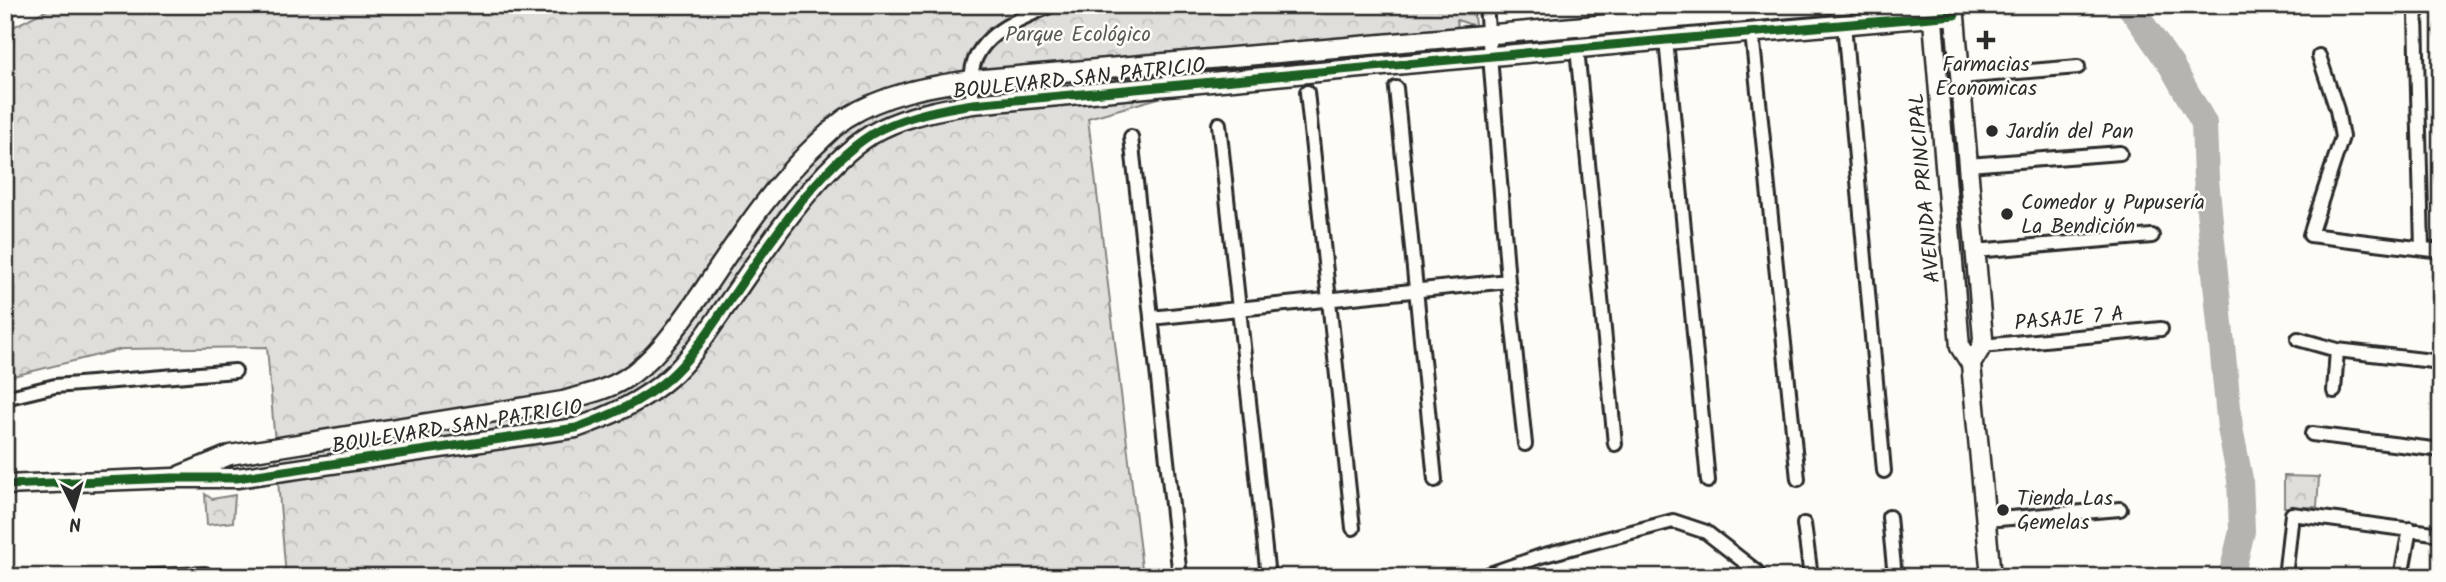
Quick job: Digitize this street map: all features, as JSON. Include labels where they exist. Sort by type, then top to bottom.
[{"type":"street","points":[[973,104],[973,67],[979,50],[1003,28],[1052,5]]},
{"type":"street","points":[[1486,5],[1508,281],[1525,444]]},
{"type":"street","name":"BOULEVARD SAN PATRICIO","points":[[173,478],[230,455],[563,401],[597,392],[624,379],[652,358],[688,312],[750,221],[797,162],[844,119],[900,93],[972,80],[1824,5]]},
{"type":"street","points":[[1954,10],[1982,346],[1971,364]]},
{"type":"street","name":"BOULEVARD SAN PATRICIO","points":[[5,485],[237,478],[576,428],[618,413],[671,376],[708,332],[776,233],[819,182],[853,149],[878,131],[903,119],[938,110],[973,104],[1844,24],[1954,10]]},
{"type":"street","name":"AVENIDA PRINCIPAL","points":[[1932,11],[1959,347],[1971,364],[1991,577]]},
{"type":"street","points":[[2416,15],[2422,248]]},
{"type":"street","points":[[1844,24],[1884,471]]},
{"type":"street","points":[[1752,33],[1798,479]]},
{"type":"street","points":[[1666,40],[1708,481]]},
{"type":"street","points":[[1577,48],[1615,444]]},
{"type":"street","points":[[2319,56],[2337,110],[2342,137],[2310,235],[2441,251]]},
{"type":"street","points":[[1960,77],[2078,67]]},
{"type":"street","points":[[1396,88],[1435,480]]},
{"type":"street","points":[[1307,92],[1353,528]]},
{"type":"street","points":[[1219,124],[1268,577]]},
{"type":"street","points":[[1131,137],[1180,577]]},
{"type":"street","points":[[1968,166],[2120,153]]},
{"type":"street","points":[[750,221],[776,233]]},
{"type":"street","points":[[1975,251],[2152,236]]},
{"type":"street","points":[[1151,318],[1508,281]]},
{"type":"street","name":"PASAJE 7 A","points":[[1982,346],[2161,328]]},
{"type":"street","points":[[2298,340],[2337,350],[2441,362]]},
{"type":"street","points":[[2334,391],[2337,350]]},
{"type":"street","points":[[5,398],[55,386],[235,371]]},
{"type":"street","points":[[2312,434],[2441,450]]},
{"type":"street","points":[[1986,520],[2120,509]]},
{"type":"street","points":[[2285,577],[2292,514],[2441,534]]},
{"type":"street","points":[[1889,517],[1895,577]]},
{"type":"street","points":[[1481,577],[1541,556],[1673,521],[1706,532],[1760,577]]},
{"type":"street","points":[[1804,524],[1811,577]]},
{"type":"street","points":[[2401,577],[2410,529]]},
{"type":"street","points":[[130,577],[205,574]]},
{"type":"green space","name":"Parque Ecológico","points":[[56,5],[1473,5],[1475,26],[1457,20],[1458,27],[1381,35],[1088,118],[1143,577],[286,577],[267,347],[122,349],[5,378],[5,31]]},
{"type":"green space","points":[[2284,476],[2319,477],[2317,507],[2284,507]]},
{"type":"green space","points":[[205,494],[212,499],[235,495],[233,522],[207,525]]},
{"type":"waterway","points":[[2129,5],[2171,65],[2204,123],[2206,179],[2230,428],[2240,479],[2242,531],[2231,577]]},
{"type":"cycle path","points":[[5,485],[237,478],[576,428],[601,419],[647,394],[677,370],[797,207],[838,161],[881,129],[926,113],[973,104],[1955,15]]},
{"type":"place","name":"Farmacias Economicas","points":[[1986,40]]},
{"type":"place","name":"Jardín del Pan","points":[[1992,131]]},
{"type":"place","name":"Comedor y Pupusería La Bendición","points":[[2007,214]]},
{"type":"place","name":"Tienda Las Gemelas","points":[[2003,510]]}]
